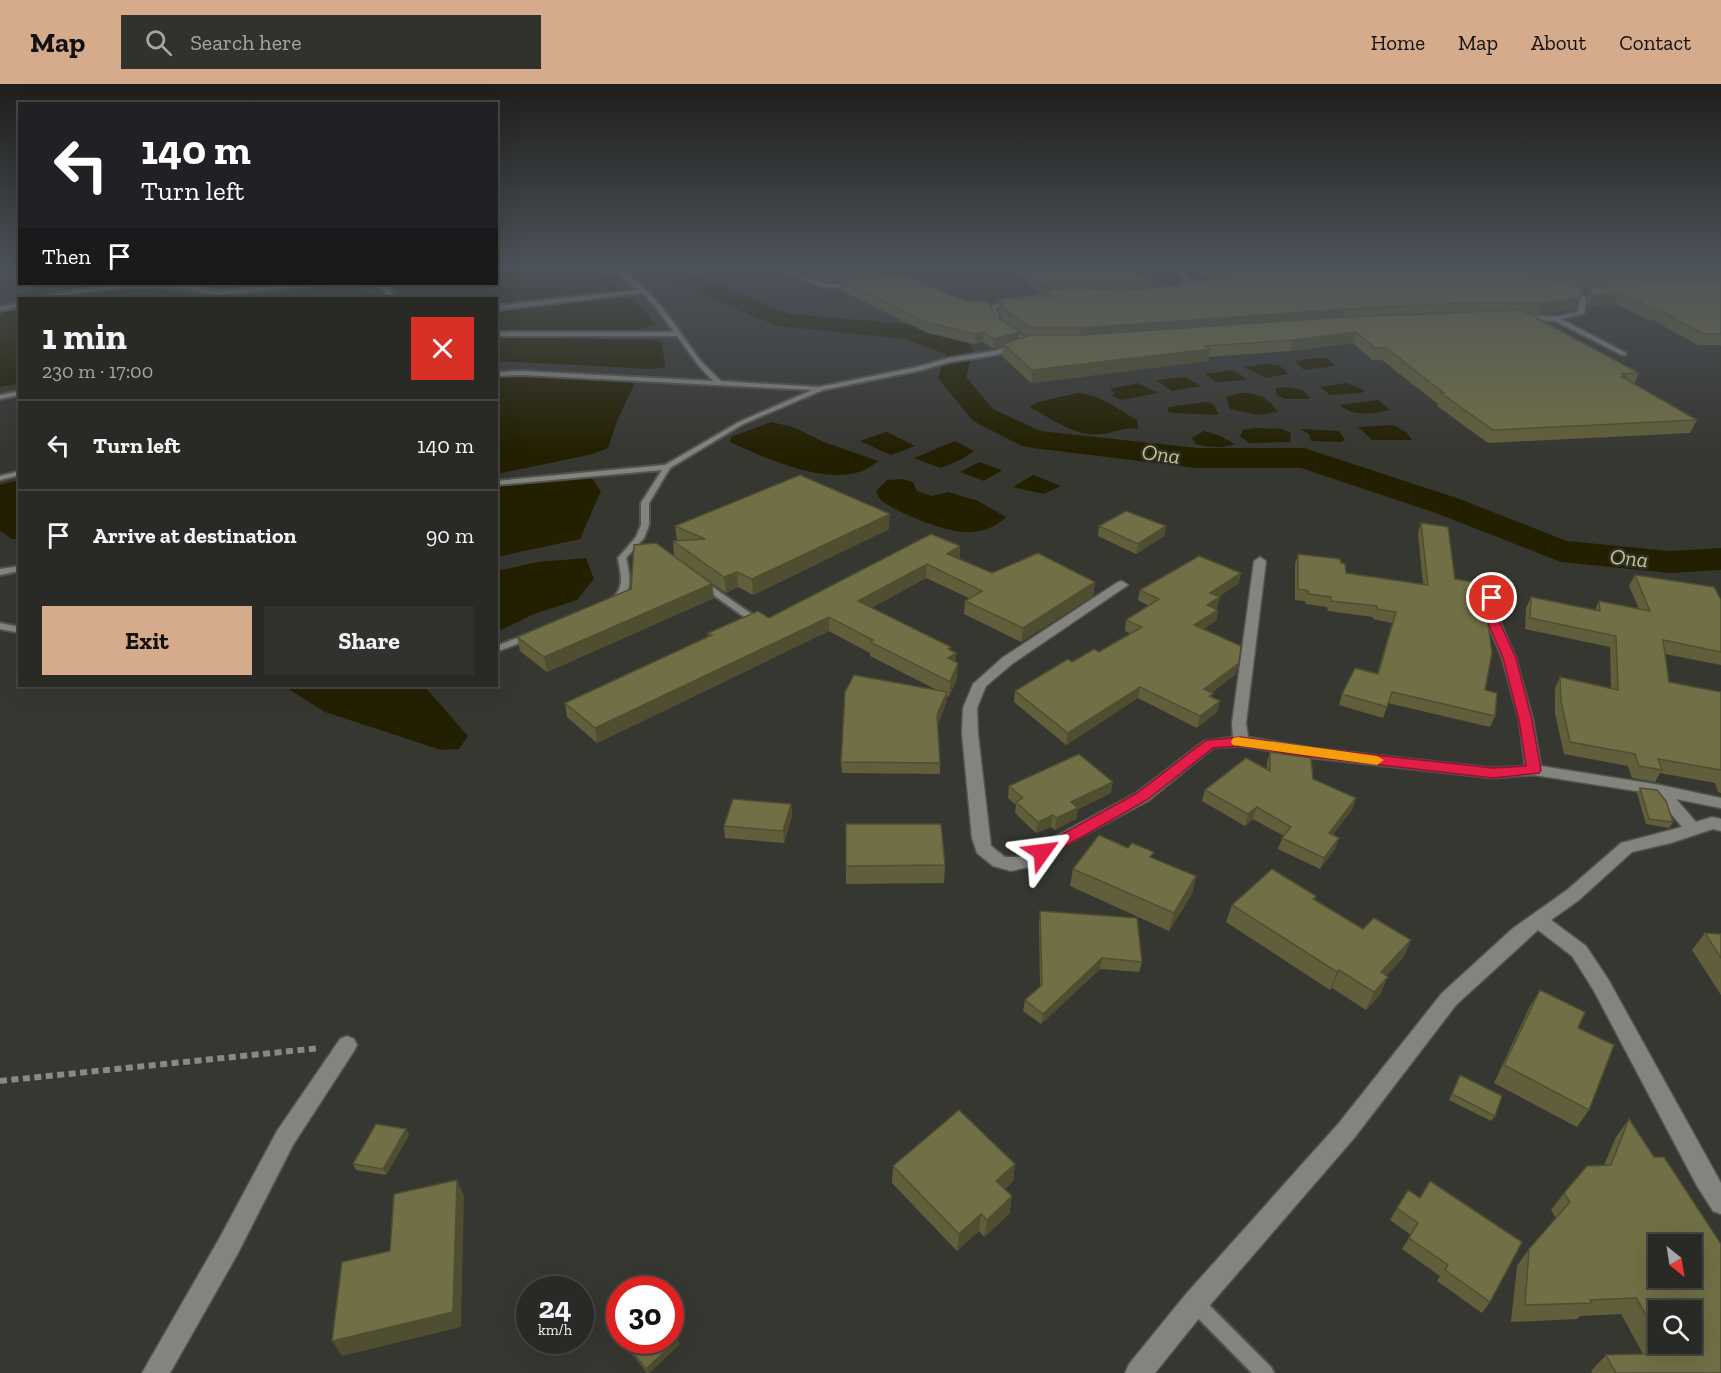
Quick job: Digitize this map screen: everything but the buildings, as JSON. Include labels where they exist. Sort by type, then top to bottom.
[{"type":"street","points":[[1241,741],[1239,723],[1260,561]]},
{"type":"street","points":[[1122,585],[1006,661],[980,684],[970,708],[970,734],[983,849],[999,862],[1011,865],[1027,862],[1058,842],[1142,797],[1209,744],[1241,741],[1312,753],[1493,773],[1534,770],[1660,790],[1721,803]]},
{"type":"street","points":[[1492,598],[1494,623],[1509,658],[1526,720],[1534,770]]},
{"type":"street","points":[[1660,790],[1693,830]]},
{"type":"street","points":[[1138,1373],[1195,1303],[1347,1130],[1449,999],[1519,934],[1573,895],[1627,847],[1712,823],[1721,825]]},
{"type":"street","points":[[1539,921],[1579,951],[1596,976],[1705,1178],[1721,1203]]},
{"type":"street","points":[[155,1373],[228,1247],[285,1138],[347,1045]]},
{"type":"lane","points":[[675,328],[696,358],[718,382]]},
{"type":"lane","points":[[1008,328],[1029,343]]},
{"type":"lane","points":[[1574,328],[1624,354]]},
{"type":"lane","points":[[498,334],[679,334]]},
{"type":"lane","points":[[498,483],[667,467],[741,423],[820,388],[918,369],[949,360],[996,353],[1029,343],[1039,343]]},
{"type":"lane","points":[[498,374],[522,373],[820,388]]},
{"type":"lane","points":[[0,397],[18,393]]},
{"type":"lane","points":[[607,607],[622,595],[627,585],[622,558],[640,538],[645,525],[645,503],[667,467]]},
{"type":"lane","points":[[0,478],[18,474]]},
{"type":"lane","points":[[640,538],[649,545]]},
{"type":"lane","points":[[0,572],[18,568]]},
{"type":"lane","points":[[695,578],[750,617]]},
{"type":"lane","points":[[0,626],[18,630]]},
{"type":"lane","points":[[498,648],[540,632]]},
{"type":"lane","points":[[1195,1303],[1265,1373]]},
{"type":"path","points":[[0,1082],[347,1045]]},
{"type":"shaded area","points":[[0,328],[18,328],[18,384],[0,387]]},
{"type":"shaded area","points":[[498,328],[643,328],[498,331]]},
{"type":"shaded area","points":[[498,337],[655,340],[662,342],[665,367],[653,369],[498,361]]},
{"type":"shaded area","points":[[1327,358],[1335,366],[1304,370],[1295,361]]},
{"type":"shaded area","points":[[1264,364],[1278,365],[1287,371],[1287,374],[1266,378],[1244,367]]},
{"type":"shaded area","points":[[1232,370],[1248,380],[1216,382],[1205,374]]},
{"type":"shaded area","points":[[514,375],[635,383],[617,421],[608,448],[593,454],[498,474],[498,379]]},
{"type":"shaded area","points":[[1185,377],[1201,386],[1172,391],[1156,380]]},
{"type":"shaded area","points":[[1138,383],[1158,393],[1122,400],[1112,396],[1115,393],[1110,389]]},
{"type":"shaded area","points":[[1346,383],[1364,390],[1362,393],[1330,395],[1320,387]]},
{"type":"shaded area","points":[[1286,387],[1303,391],[1310,399],[1284,399],[1276,394],[1276,388]]},
{"type":"shaded area","points":[[1077,393],[1093,396],[1115,407],[1137,420],[1138,429],[1101,434],[1082,433],[1030,407],[1038,402]]},
{"type":"shaded area","points":[[1240,393],[1262,396],[1278,412],[1258,415],[1230,409],[1226,397]]},
{"type":"shaded area","points":[[1378,400],[1390,410],[1357,413],[1340,405]]},
{"type":"shaded area","points":[[1206,402],[1213,404],[1219,415],[1167,411],[1169,407]]},
{"type":"shaded area","points":[[771,422],[793,427],[824,442],[878,461],[863,471],[845,475],[825,474],[805,471],[784,464],[730,442],[731,437]]},
{"type":"shaded area","points":[[1393,425],[1406,432],[1412,440],[1372,440],[1358,427]]},
{"type":"shaded area","points":[[1282,429],[1291,433],[1290,442],[1249,443],[1240,436],[1243,430]]},
{"type":"shaded area","points":[[1300,429],[1339,431],[1345,440],[1341,442],[1311,441],[1309,434]]},
{"type":"shaded area","points":[[1204,431],[1235,444],[1216,447],[1196,444],[1192,438]]},
{"type":"shaded area","points":[[886,432],[915,446],[891,455],[860,441]]},
{"type":"shaded area","points":[[955,441],[974,451],[941,468],[914,458]]},
{"type":"shaded area","points":[[979,462],[1002,470],[984,481],[960,472]]},
{"type":"shaded area","points":[[1033,475],[1061,486],[1044,494],[1013,487]]},
{"type":"shaded area","points":[[591,477],[601,491],[580,539],[498,557],[498,486]]},
{"type":"shaded area","points":[[903,479],[913,482],[917,491],[931,496],[948,492],[978,501],[1006,517],[990,528],[972,532],[952,530],[926,523],[891,507],[879,497],[876,491],[887,480]]},
{"type":"shaded area","points":[[18,480],[18,539],[12,539],[0,531],[0,485]]},
{"type":"shaded area","points":[[586,558],[594,579],[577,600],[534,614],[498,632],[498,571],[538,562]]},
{"type":"shaded area","points":[[286,687],[425,687],[468,736],[459,749],[441,750],[325,712]]},
{"type":"waterway","name":"Ona","points":[[865,328],[907,332],[960,350],[952,378],[983,415],[1033,439],[1197,458],[1304,458],[1445,505],[1561,551],[1670,562],[1721,559]]},
{"type":"slow traffic","points":[[1238,742],[1377,760]]},
{"type":"route","points":[[1042,852],[1142,797],[1209,744],[1252,742],[1312,753],[1493,773],[1534,770],[1526,720],[1509,658],[1494,623],[1492,598]]}]
